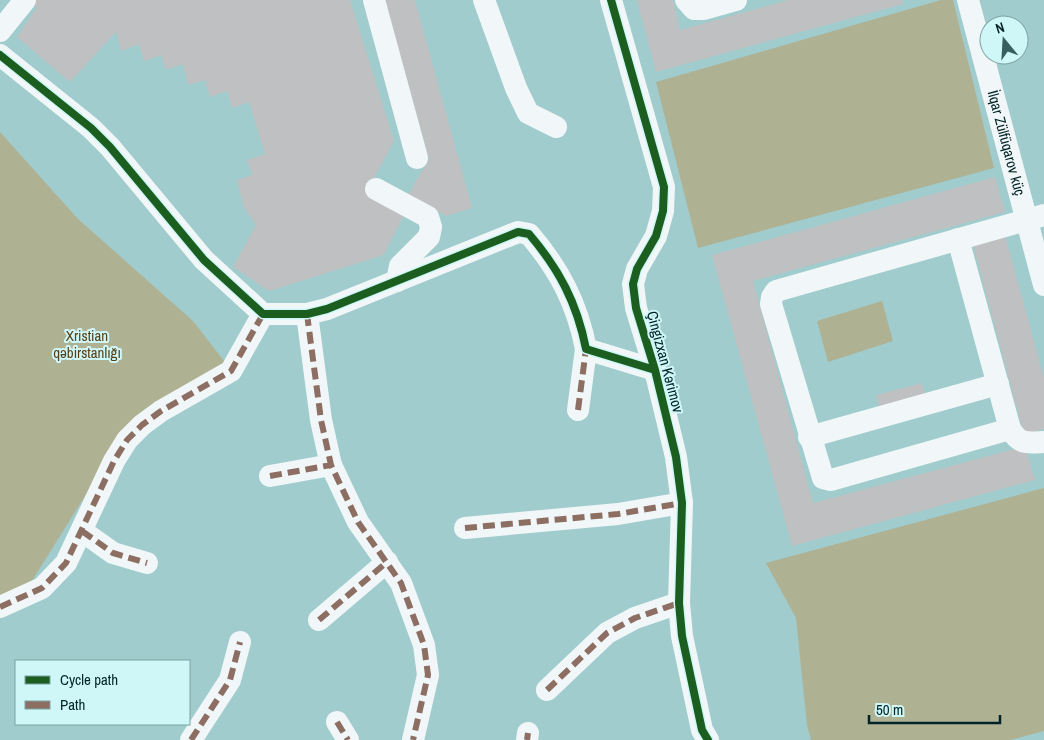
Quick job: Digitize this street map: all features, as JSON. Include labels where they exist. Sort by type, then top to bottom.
[{"type":"street","points":[[0,31],[25,0]]},
{"type":"street","points":[[374,0],[417,158]]},
{"type":"street","points":[[484,0],[516,88],[528,114],[556,126]]},
{"type":"street","name":"Çingizxan Kərimov","points":[[610,0],[664,187],[663,211],[656,236],[637,269],[633,284],[636,308],[655,370],[676,457],[682,503],[679,603],[682,636],[702,730],[708,740]]},
{"type":"street","points":[[686,0],[694,9],[704,9],[736,0]]},
{"type":"street","name":"İlqar Zülfüqarov küç","points":[[968,0],[1035,217],[1044,285]]},
{"type":"street","points":[[0,55],[91,128],[110,146],[204,260],[263,314],[307,314],[327,309],[518,232],[529,234],[559,272],[582,327],[586,349],[578,410]]},
{"type":"street","points":[[376,189],[428,217],[432,226],[429,237],[400,266],[397,281]]},
{"type":"street","points":[[1010,429],[831,480],[823,478],[819,471],[771,304],[772,297],[776,291],[1035,217]]},
{"type":"street","points":[[958,239],[1010,429],[1017,440],[1028,443],[1044,442]]},
{"type":"street","points":[[0,606],[42,588],[66,563],[114,461],[127,440],[142,424],[161,411],[231,371],[263,314]]},
{"type":"street","points":[[307,314],[321,420],[331,465],[358,522],[401,583],[424,645],[428,662],[428,675],[412,740]]},
{"type":"street","points":[[586,349],[655,370]]},
{"type":"street","points":[[809,437],[998,384]]},
{"type":"street","points":[[270,476],[331,465]]},
{"type":"street","points":[[465,528],[618,514],[682,503]]},
{"type":"street","points":[[82,531],[113,553],[147,563]]},
{"type":"street","points":[[319,620],[387,562]]},
{"type":"street","points":[[547,690],[607,633],[636,618],[679,603]]},
{"type":"street","points":[[191,740],[230,680],[240,642]]},
{"type":"green space","points":[[941,0],[953,0],[994,168],[698,248],[656,82]]},
{"type":"green space","name":"Xristian qəbirstanlığı","points":[[0,132],[78,219],[193,321],[228,366],[145,409],[115,448],[30,584],[0,596]]},
{"type":"green space","points":[[882,301],[893,341],[828,362],[817,321]]},
{"type":"green space","points":[[1044,488],[1044,731],[1010,740],[811,740],[807,725],[796,618],[766,563]]},
{"type":"building","points":[[27,0],[350,0],[394,141],[372,182],[369,180],[365,189],[404,215],[384,255],[269,291],[233,267],[256,225],[244,208],[237,180],[252,175],[247,160],[265,154],[249,102],[232,108],[227,91],[210,97],[205,80],[188,85],[183,64],[166,70],[161,55],[144,61],[139,44],[121,51],[116,32],[70,82],[17,37],[37,7]]},
{"type":"building","points":[[385,0],[415,0],[472,208],[446,216],[408,195],[429,159]]},
{"type":"building","points":[[637,0],[673,0],[680,30],[788,0],[902,0],[903,4],[656,72]]},
{"type":"building","points":[[995,177],[1005,212],[753,281],[813,503],[1025,446],[1035,480],[792,546],[712,255]]},
{"type":"building","points":[[1005,235],[1044,378],[1044,429],[1024,435],[973,244]]},
{"type":"building","points":[[922,383],[926,399],[880,411],[876,395]]},
{"type":"marked path","points":[[0,607],[42,588],[66,563],[114,461],[127,440],[142,425],[161,411],[231,371],[263,314]]},
{"type":"marked path","points":[[307,314],[321,420],[331,465],[358,522],[401,583],[424,645],[428,675],[413,740]]},
{"type":"marked path","points":[[578,410],[586,349]]},
{"type":"marked path","points":[[270,476],[331,465]]},
{"type":"marked path","points":[[465,528],[618,514],[682,503]]},
{"type":"marked path","points":[[82,531],[113,553],[147,563]]},
{"type":"marked path","points":[[319,620],[387,562]]},
{"type":"marked path","points":[[547,690],[607,633],[635,618],[679,603]]},
{"type":"marked path","points":[[191,740],[230,680],[240,642]]},
{"type":"marked path","points":[[337,722],[348,740]]},
{"type":"marked path","points":[[527,740],[528,733]]},
{"type":"cycle path","points":[[611,0],[664,187],[663,211],[656,236],[637,269],[633,284],[636,308],[655,370],[676,457],[682,503],[679,603],[682,636],[702,730],[708,740]]},
{"type":"cycle path","points":[[0,55],[91,128],[110,147],[204,260],[263,314],[307,314],[327,309],[518,232],[529,234],[558,274],[578,317],[586,349],[655,370]]}]
